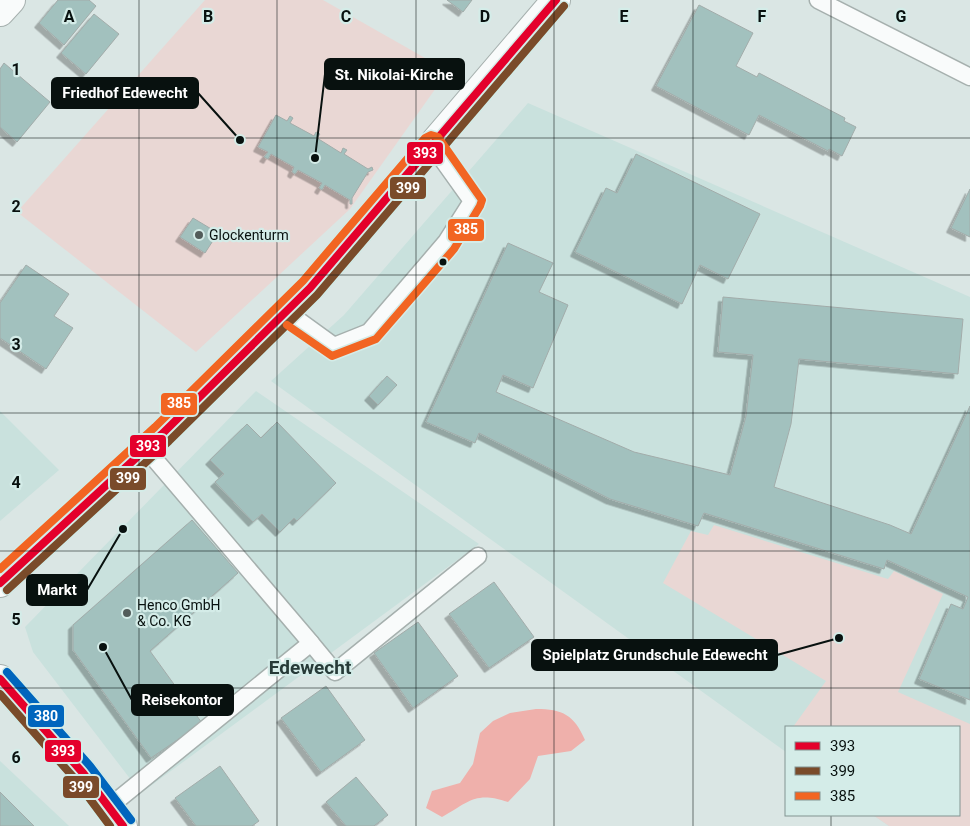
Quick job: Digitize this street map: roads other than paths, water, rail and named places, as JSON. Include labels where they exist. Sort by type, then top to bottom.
[{"type":"main road","points":[[0,12],[11,0]]},
{"type":"main road","points":[[0,582],[146,449],[310,288],[556,0]]},
{"type":"main road","points":[[0,678],[83,773],[116,816]]},
{"type":"lane","points":[[818,0],[970,77]]},
{"type":"lane","points":[[287,312],[334,346],[369,332],[446,242],[472,201],[432,145]]},
{"type":"lane","points":[[146,449],[335,672],[478,556]]},
{"type":"lane","points":[[116,816],[311,643]]},
{"type":"place","name":"Friedhof Edewecht","points":[[240,140]]},
{"type":"place","name":"St. Nikolai-Kirche","points":[[315,158]]},
{"type":"place","name":"Glockenturm","points":[[199,235]]},
{"type":"place","name":"Markt","points":[[123,529]]},
{"type":"place","name":"Henco GmbH & Co. KG","points":[[127,613]]},
{"type":"place","name":"Spielplatz Grundschule Edewecht","points":[[839,638]]},
{"type":"place","name":"Reisekontor","points":[[103,647]]},
{"type":"district","name":"Edewecht","points":[[310,667]]}]
